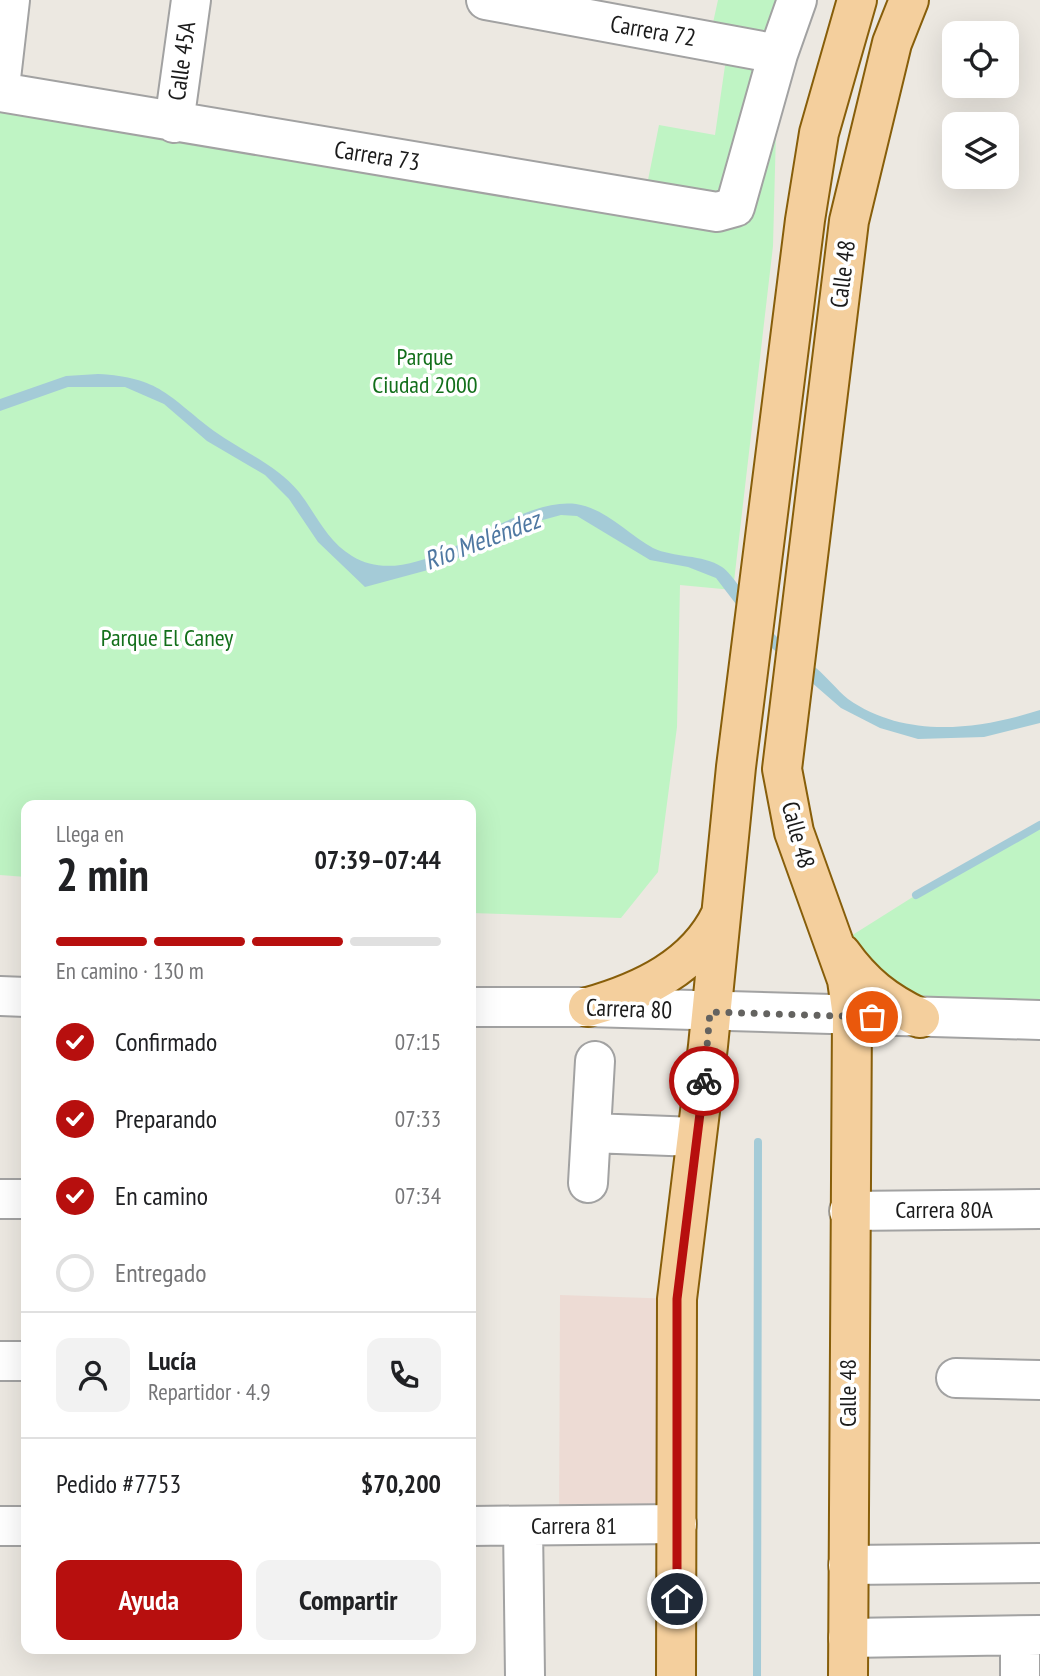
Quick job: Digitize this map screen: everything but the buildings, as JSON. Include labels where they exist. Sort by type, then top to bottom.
[{"type":"main road","name":"Calle 48","points":[[676,1676],[677,1299],[722,912],[736,766],[807,207],[819,133],[858,0]]},
{"type":"main road","name":"Calle 48","points":[[848,1676],[852,1016],[847,980],[794,832],[782,769],[849,221],[892,43],[909,0]]},
{"type":"main road","points":[[588,1007],[620,998],[650,984],[678,966],[713,931],[722,912]]},
{"type":"main road","points":[[835,946],[860,980],[892,1004],[920,1018]]},
{"type":"street","points":[[0,90],[9,0]]},
{"type":"street","name":"Calle 45A","points":[[174,123],[191,0]]},
{"type":"street","name":"Carrera 72","points":[[486,0],[778,54]]},
{"type":"street","points":[[778,54],[797,0]]},
{"type":"street","name":"Carrera 73","points":[[0,90],[174,123],[717,212],[735,207],[778,54]]},
{"type":"street","points":[[0,996],[21,997]]},
{"type":"street","name":"Carrera 80","points":[[476,1007],[588,1007],[1040,1020]]},
{"type":"street","points":[[589,1183],[595,1061]]},
{"type":"street","points":[[591,1133],[696,1137]]},
{"type":"street","points":[[0,1199],[21,1199]]},
{"type":"street","name":"Carrera 80A","points":[[849,1211],[1040,1209]]},
{"type":"street","points":[[0,1361],[21,1361]]},
{"type":"street","points":[[956,1378],[1040,1380]]},
{"type":"street","name":"Carrera 81","points":[[476,1526],[677,1524]]},
{"type":"street","points":[[523,1526],[525,1676]]},
{"type":"street","points":[[0,1527],[21,1527]]},
{"type":"street","points":[[848,1565],[1040,1563]]},
{"type":"street","points":[[848,1639],[1030,1636],[1020,1676]]},
{"type":"shaded area","points":[[560,1295],[677,1299],[677,1524],[559,1526]]},
{"type":"green space","points":[[718,0],[797,0],[778,54],[773,246],[733,590],[680,585],[677,727],[658,872],[621,918],[476,913],[476,800],[21,800],[21,877],[0,875],[0,92],[644,200],[659,125],[715,135],[728,45],[709,41]]},
{"type":"green space","points":[[1040,825],[1040,1020],[920,1018],[835,946],[916,895]]},
{"type":"water","name":"Río Meléndez","points":[[98,374],[136,379],[150,384],[174,399],[214,431],[270,466],[290,482],[329,535],[352,556],[378,565],[406,564],[434,555],[521,515],[549,506],[576,504],[607,516],[653,548],[706,560],[722,567],[778,638],[848,699],[870,712],[917,725],[942,727],[991,722],[1040,710],[1040,723],[984,737],[918,739],[880,728],[841,708],[765,642],[716,578],[688,567],[650,560],[577,516],[561,515],[528,524],[439,567],[365,587],[318,542],[289,499],[265,475],[207,441],[164,404],[125,387],[68,387],[0,411],[0,399],[66,376]]},
{"type":"waterway","points":[[916,895],[1040,825]]},
{"type":"waterway","points":[[757,1676],[758,1142]]},
{"type":"way so far","points":[[704,1081],[710,1012],[872,1017]]},
{"type":"route","points":[[677,1599],[677,1299],[704,1081]]},
{"type":"park label","name":"Parque Ciudad 2000","points":[[425,371]]},
{"type":"park label","name":"Parque El Caney","points":[[167,638]]}]
